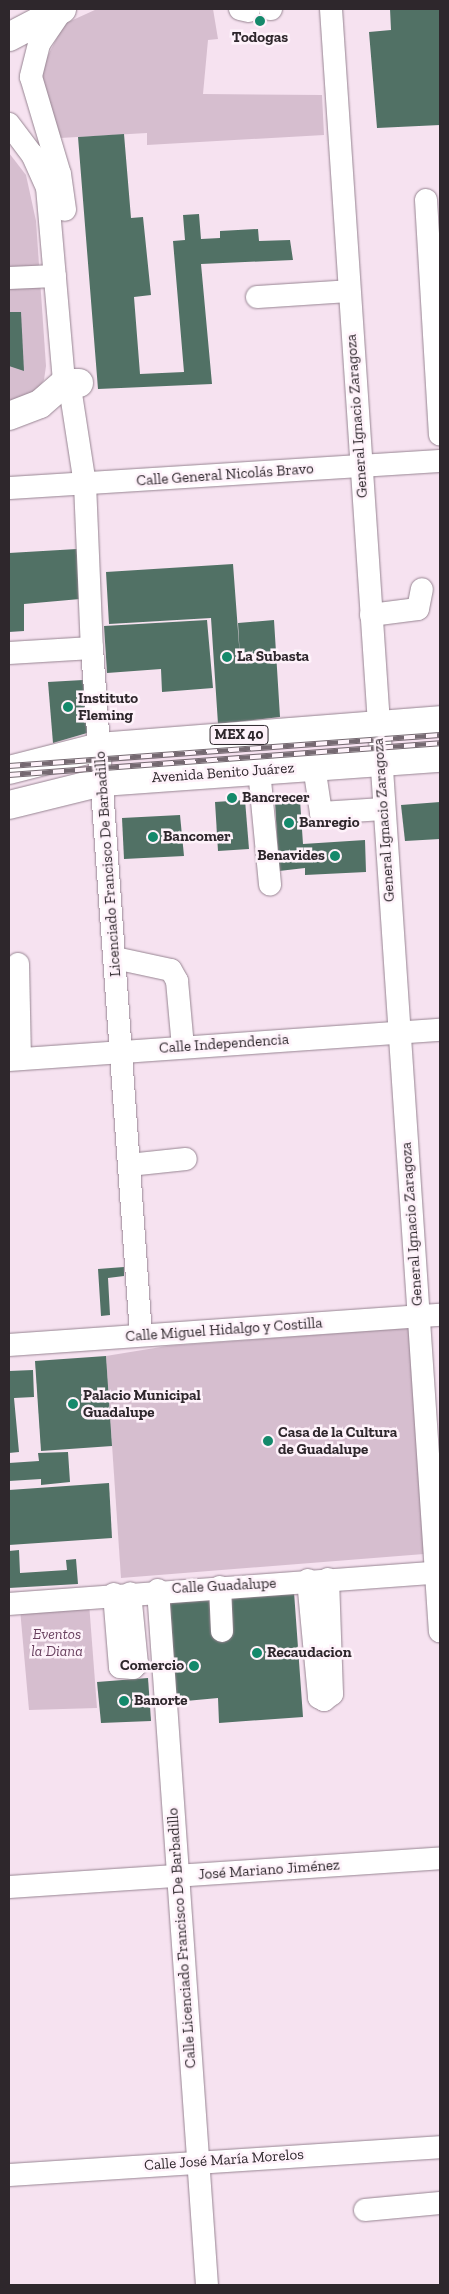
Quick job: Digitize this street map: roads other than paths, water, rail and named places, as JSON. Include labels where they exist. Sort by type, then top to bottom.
[{"type":"main road","points":[[9,37],[62,9]]},
{"type":"main road","points":[[9,416],[40,404],[72,387]]},
{"type":"main road","name":"MEX 40","points":[[9,770],[99,747],[440,720]]},
{"type":"main road","name":"Avenida Benito Juárez","points":[[9,804],[102,782],[440,758]]},
{"type":"street","name":"Licenciado Francisco De Barbadillo","points":[[62,9],[38,44],[31,77],[65,201],[72,387]]},
{"type":"street","name":"General Ignacio Zaragoza","points":[[331,9],[398,1032],[429,1316],[440,1631]]},
{"type":"street","name":"Licenciado Francisco De Barbadillo","points":[[9,124],[32,154],[47,187],[55,276],[86,484],[92,648],[141,1335]]},
{"type":"street","points":[[426,200],[440,435]]},
{"type":"street","points":[[9,278],[55,276]]},
{"type":"street","points":[[257,297],[349,291]]},
{"type":"street","name":"Calle General Nicolás Bravo","points":[[9,488],[440,461]]},
{"type":"street","points":[[372,615],[418,609],[422,589]]},
{"type":"street","points":[[9,652],[92,648]]},
{"type":"street","points":[[314,766],[321,813],[383,809]]},
{"type":"street","points":[[259,770],[270,884]]},
{"type":"street","points":[[115,958],[170,970],[177,980],[183,1047]]},
{"type":"street","points":[[14,1059],[18,964]]},
{"type":"street","name":"Calle Independencia","points":[[14,1059],[440,1030]]},
{"type":"street","points":[[129,1165],[186,1159]]},
{"type":"street","name":"Calle Miguel Hidalgo y Costilla","points":[[9,1345],[429,1316]]},
{"type":"street","name":"Calle Guadalupe","points":[[9,1604],[158,1590],[438,1572]]},
{"type":"street","points":[[220,1587],[222,1631]]},
{"type":"street","name":"Calle Licenciado Francisco De Barbadillo","points":[[158,1590],[207,2285]]},
{"type":"street","name":"José Mariano Jiménez","points":[[9,1887],[440,1858]]},
{"type":"street","name":"Calle José María Morelos","points":[[9,2175],[198,2161],[440,2147]]},
{"type":"street","points":[[365,2210],[440,2204]]},
{"type":"railway","points":[[9,766],[440,735]]},
{"type":"railway","points":[[9,775],[440,743]]},
{"type":"place","name":"Todogas","points":[[260,21]]},
{"type":"place","name":"La Subasta","points":[[227,657]]},
{"type":"place","name":"Instituto Fleming","points":[[68,707]]},
{"type":"place","name":"Bancrecer","points":[[232,798]]},
{"type":"place","name":"Banregio","points":[[289,823]]},
{"type":"place","name":"Bancomer","points":[[153,837]]},
{"type":"place","name":"Benavides","points":[[335,856]]},
{"type":"place","name":"Palacio Municipal Guadalupe","points":[[73,1404]]},
{"type":"place","name":"Casa de la Cultura de Guadalupe","points":[[268,1441]]},
{"type":"place","name":"Recaudacion","points":[[257,1653]]},
{"type":"place","name":"Comercio","points":[[194,1666]]},
{"type":"place","name":"Banorte","points":[[124,1701]]},
{"type":"park label","name":"Eventos la Diana","points":[[57,1642]]}]
